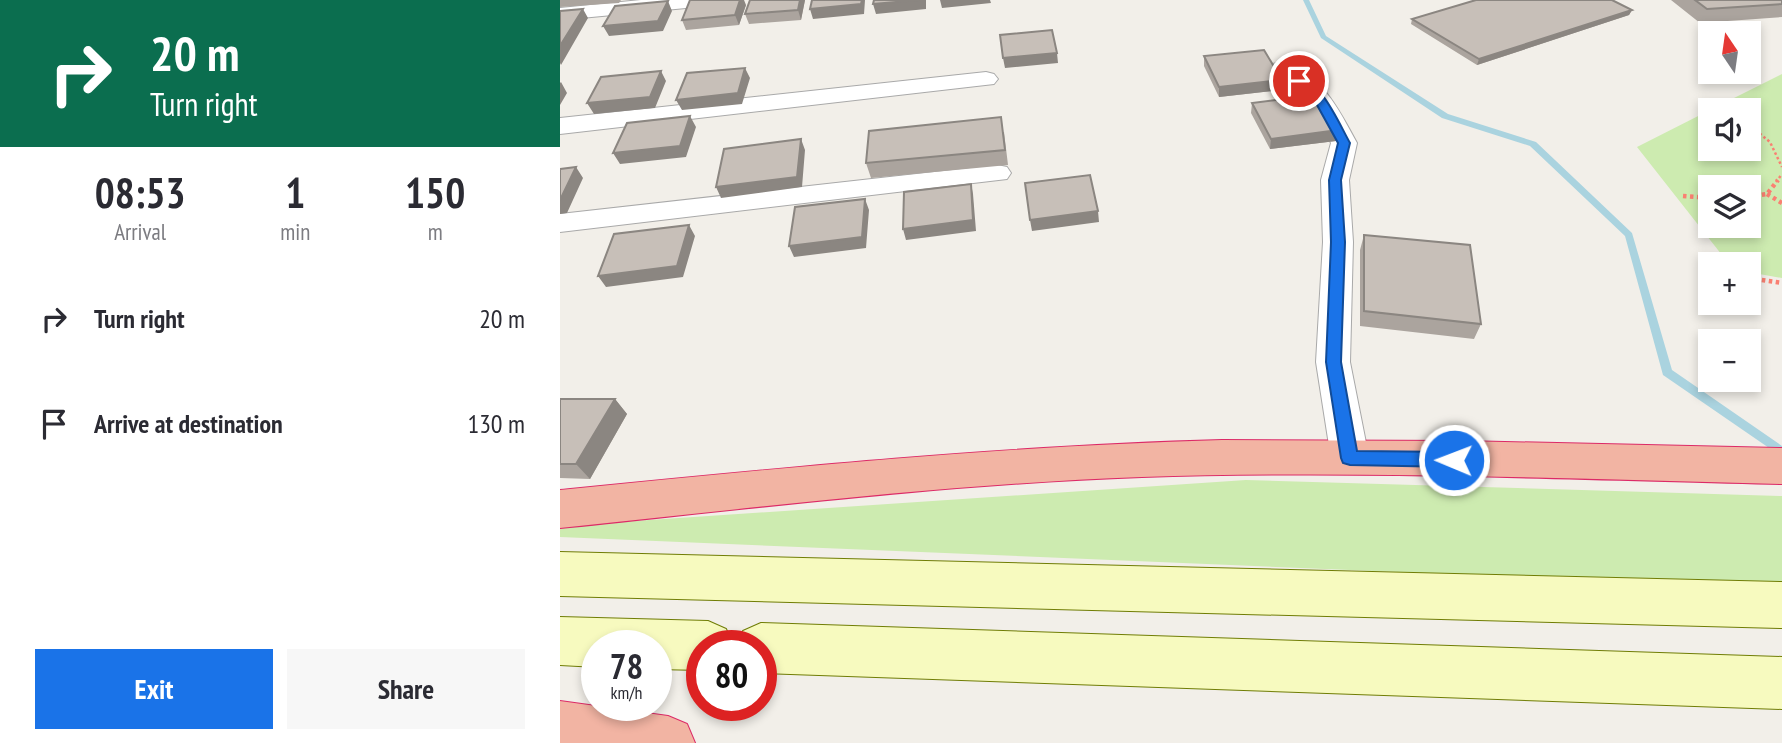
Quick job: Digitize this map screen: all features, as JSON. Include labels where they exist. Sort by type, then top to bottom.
[{"type":"highway","points":[[560,509],[1036,464],[1243,457],[1782,466]]},
{"type":"highway","points":[[560,728],[668,743]]},
{"type":"main road","points":[[560,574],[1782,606]]},
{"type":"main road","points":[[560,640],[686,645]]},
{"type":"main road","points":[[777,649],[1782,684]]},
{"type":"street","points":[[560,14],[706,0]]},
{"type":"street","points":[[1281,69],[1317,94],[1344,143],[1335,180],[1338,242],[1334,362],[1350,458]]},
{"type":"street","points":[[560,126],[986,79]]},
{"type":"street","points":[[560,223],[997,173]]},
{"type":"path","points":[[1761,133],[1780,154],[1782,167]]},
{"type":"path","points":[[1767,194],[1782,174]]},
{"type":"path","points":[[1761,195],[1767,194],[1782,203]]},
{"type":"path","points":[[1683,196],[1698,197]]},
{"type":"path","points":[[1761,280],[1782,283]]},
{"type":"green space","points":[[1782,74],[1782,278],[1761,274],[1761,252],[1720,252],[1709,238],[1761,238],[1761,175],[1698,175],[1698,225],[1637,147],[1698,116],[1698,161],[1761,161],[1761,98],[1734,98]]},
{"type":"green space","points":[[1246,480],[1782,496],[1782,588],[560,537],[560,526]]},
{"type":"building","points":[[690,0],[740,0],[735,15],[682,20]]},
{"type":"building","points":[[750,0],[800,0],[798,10],[745,14]]},
{"type":"building","points":[[812,0],[862,0],[861,4],[810,9]]},
{"type":"building","points":[[874,0],[919,0],[873,4]]},
{"type":"building","points":[[1476,0],[1612,0],[1632,10],[1479,59],[1412,19]]},
{"type":"building","points":[[1695,0],[1782,0],[1782,4],[1707,9]]},
{"type":"building","points":[[668,1],[658,21],[603,26],[615,6]]},
{"type":"building","points":[[583,9],[560,46],[560,11]]},
{"type":"building","points":[[1052,30],[1057,53],[1003,58],[1000,35]]},
{"type":"building","points":[[1264,50],[1282,80],[1219,87],[1204,56]]},
{"type":"building","points":[[745,68],[738,93],[676,100],[687,73]]},
{"type":"building","points":[[661,71],[650,97],[587,103],[601,77]]},
{"type":"building","points":[[1316,95],[1338,130],[1271,139],[1252,103]]},
{"type":"building","points":[[690,116],[680,146],[613,153],[627,123]]},
{"type":"building","points":[[1001,117],[1005,150],[866,163],[869,131]]},
{"type":"building","points":[[801,139],[797,177],[716,187],[724,149]]},
{"type":"building","points":[[576,167],[560,200],[560,169]]},
{"type":"building","points":[[1090,175],[1098,211],[1030,220],[1025,183]]},
{"type":"building","points":[[971,184],[973,220],[903,229],[904,192]]},
{"type":"building","points":[[865,199],[862,237],[789,246],[795,207]]},
{"type":"building","points":[[689,225],[677,266],[598,276],[614,234]]},
{"type":"building","points":[[1364,235],[1470,245],[1481,324],[1364,311]]},
{"type":"building","points":[[560,399],[615,399],[576,464],[560,464]]},
{"type":"waterway","points":[[1306,0],[1323,37],[1445,116],[1533,144],[1629,235],[1667,372],[1782,452]]},
{"type":"route","points":[[1299,81],[1317,94],[1344,143],[1335,180],[1338,242],[1334,362],[1350,458],[1454,460]]}]
